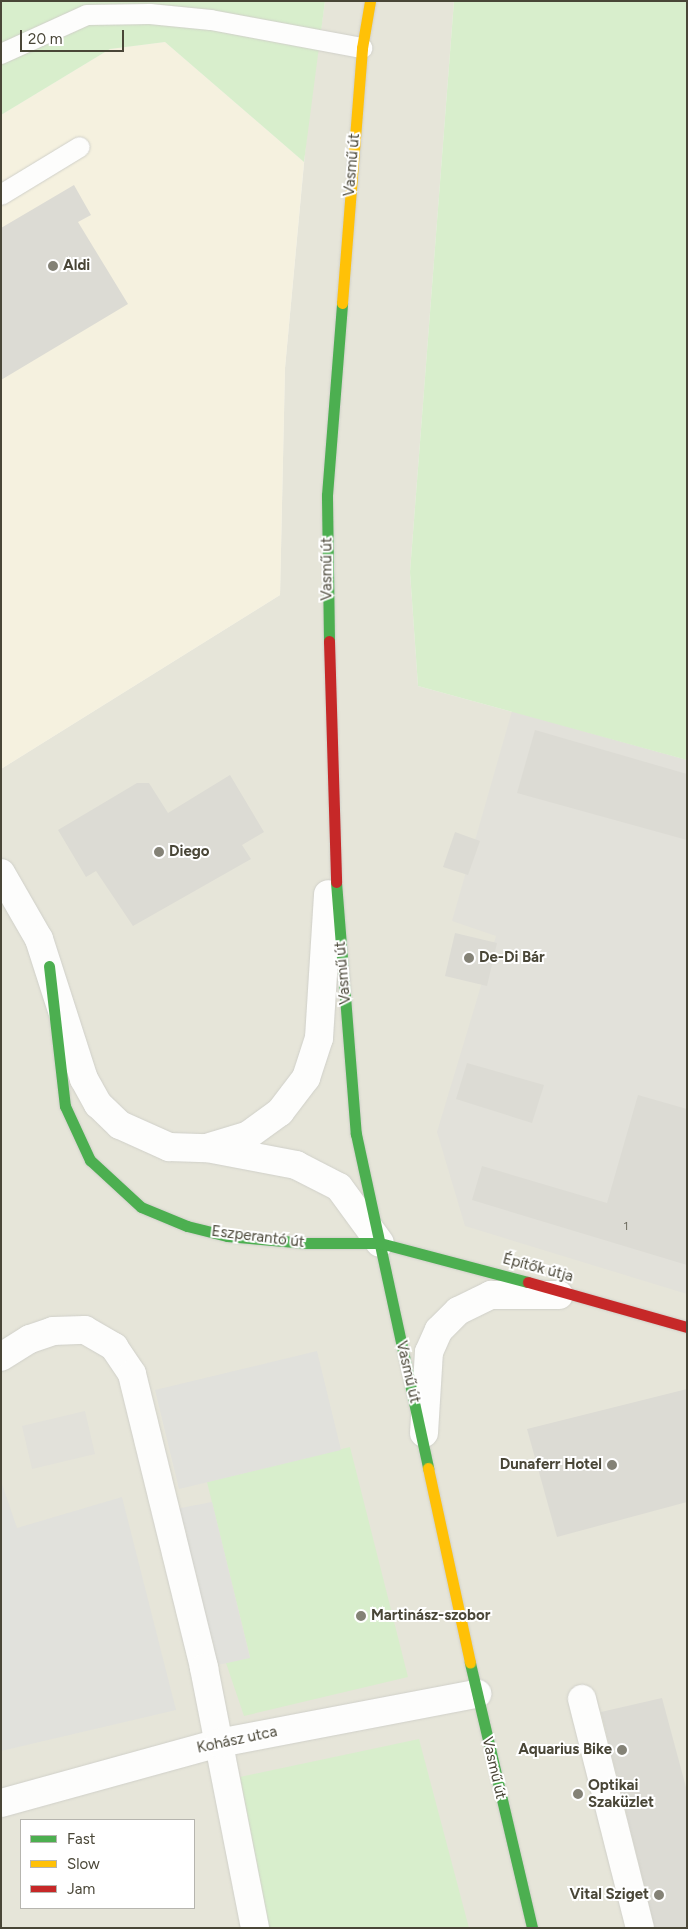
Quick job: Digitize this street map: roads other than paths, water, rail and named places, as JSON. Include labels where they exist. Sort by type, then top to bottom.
[{"type":"street","name":"Vasmű út","points":[[370,1],[362,48],[327,495],[332,835],[356,1134],[477,1694],[532,1928]]},
{"type":"street","name":"Eszperantó út","points":[[207,1148],[247,1136],[280,1112],[306,1078],[319,1038],[332,835]]},
{"type":"street","name":"Eszperantó út","points":[[1,874],[38,939],[49,966],[84,1079],[98,1104],[120,1125],[145,1138],[169,1146],[207,1148],[296,1166],[339,1187],[380,1243]]},
{"type":"street","name":"Eszperantó út","points":[[49,966],[65,1106],[90,1160],[141,1206],[187,1226],[227,1236],[306,1243],[380,1243]]},
{"type":"street","name":"Építők útja","points":[[380,1243],[578,1295],[687,1327]]},
{"type":"street","points":[[424,1442],[429,1352],[439,1330],[458,1311],[491,1294],[578,1295]]},
{"type":"street","points":[[1,1357],[30,1339],[53,1331],[84,1330],[114,1347],[132,1374],[219,1743],[255,1928]]},
{"type":"street","name":"Kohász utca","points":[[1,1803],[219,1743],[477,1694]]},
{"type":"street","points":[[582,1699],[640,1928]]},
{"type":"lane","points":[[1,54],[87,15],[150,14],[211,20],[362,48]]},
{"type":"lane","points":[[1,195],[80,147]]},
{"type":"place","name":"Aldi","points":[[53,266]]},
{"type":"place","name":"Diego","points":[[159,852]]},
{"type":"place","name":"De-Di Bár","points":[[469,958]]},
{"type":"place","name":"Dunaferr Hotel","points":[[612,1465]]},
{"type":"place","name":"Martinász-szobor","points":[[361,1616]]},
{"type":"place","name":"Aquarius Bike","points":[[622,1750]]},
{"type":"place","name":"Optikai Szaküzlet","points":[[578,1794]]},
{"type":"place","name":"Vital Sziget","points":[[659,1895]]}]
